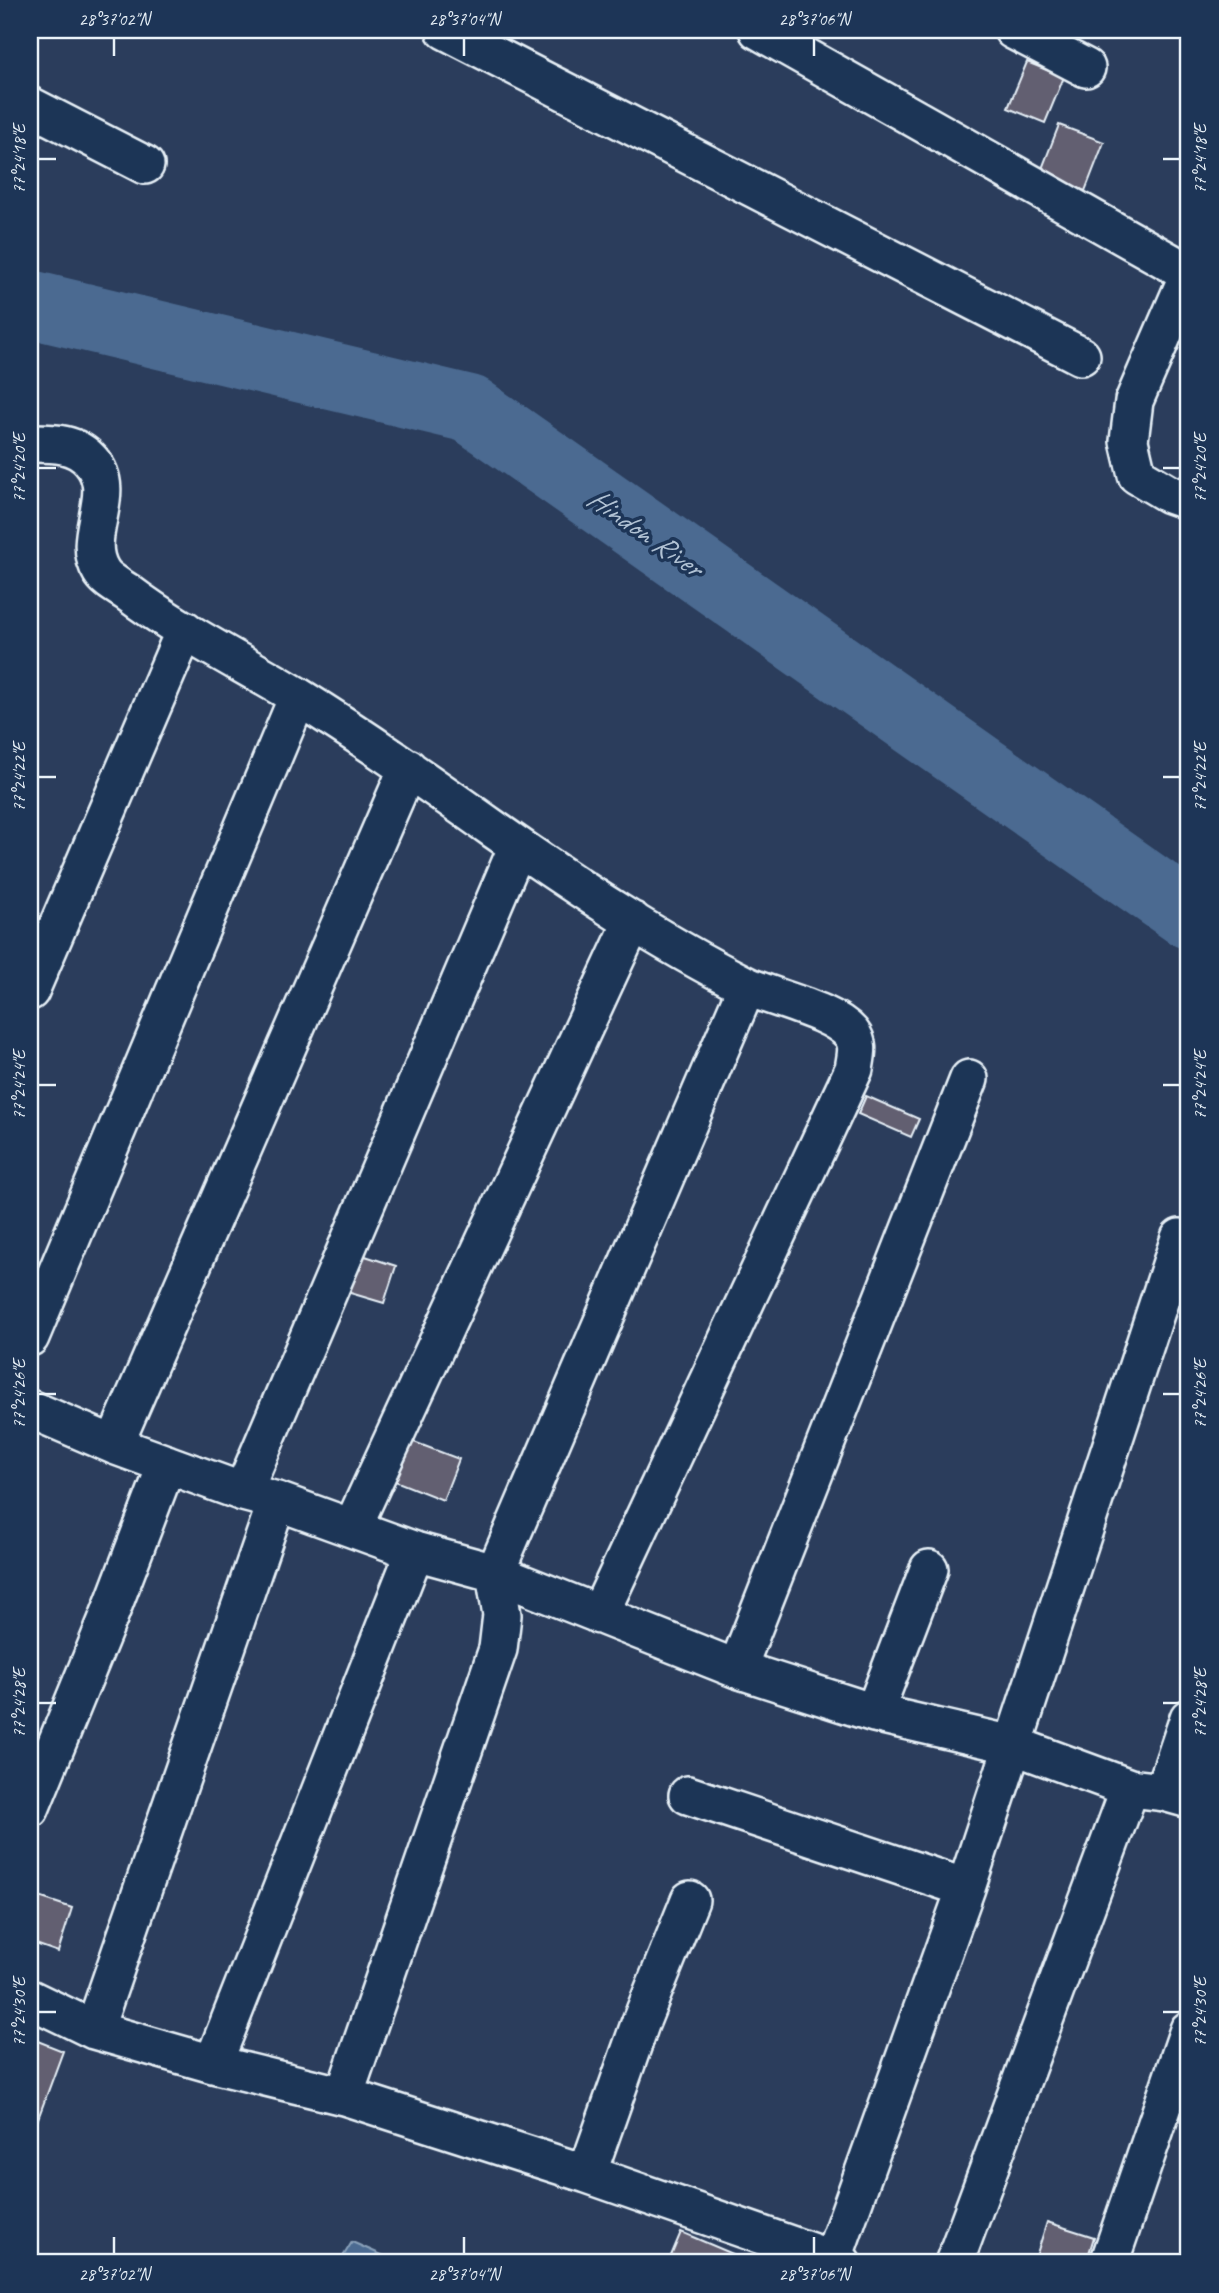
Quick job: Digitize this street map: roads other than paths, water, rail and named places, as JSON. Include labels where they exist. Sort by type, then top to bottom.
[{"type":"street","points":[[445,30],[1081,356]]},
{"type":"street","points":[[758,30],[1189,273],[1134,401],[1129,441],[1137,475],[1169,494],[1189,501]]},
{"type":"street","points":[[1013,30],[1086,68]]},
{"type":"street","points":[[30,106],[145,165]]},
{"type":"street","points":[[30,443],[61,444],[84,453],[100,471],[102,497],[93,541],[95,560],[103,575],[143,605],[298,697],[408,768],[518,846],[633,921],[747,986],[835,1020],[851,1033],[858,1047],[854,1069],[599,1615]]},
{"type":"street","points":[[30,991],[185,630]]},
{"type":"street","points":[[30,1337],[298,697]]},
{"type":"street","points":[[114,1445],[408,768]]},
{"type":"street","points":[[94,2030],[260,1497],[518,846]]},
{"type":"street","points":[[352,1528],[633,921]]},
{"type":"street","points":[[344,2096],[498,1649],[502,1615],[495,1573],[747,986]]},
{"type":"street","points":[[737,1669],[969,1079]]},
{"type":"street","points":[[30,1999],[94,2030],[213,2064],[344,2096],[587,2174],[837,2262],[966,1888],[1180,1238]]},
{"type":"street","points":[[32,1415],[415,1551],[495,1573],[737,1669],[874,1713],[1013,1745],[1161,1793]]},
{"type":"street","points":[[30,1809],[109,1616],[167,1464]]},
{"type":"street","points":[[213,2064],[415,1551]]},
{"type":"street","points":[[874,1713],[929,1569]]},
{"type":"street","points":[[954,2263],[1161,1793],[1189,1717]]},
{"type":"street","points":[[688,1795],[966,1888]]},
{"type":"street","points":[[587,2174],[640,2024],[690,1900]]},
{"type":"street","points":[[1109,2263],[1189,2030]]},
{"type":"water","points":[[352,2242],[400,2263],[339,2263]]},
{"type":"waterway","name":"Hindon River","points":[[30,304],[470,409],[1189,915]]}]
